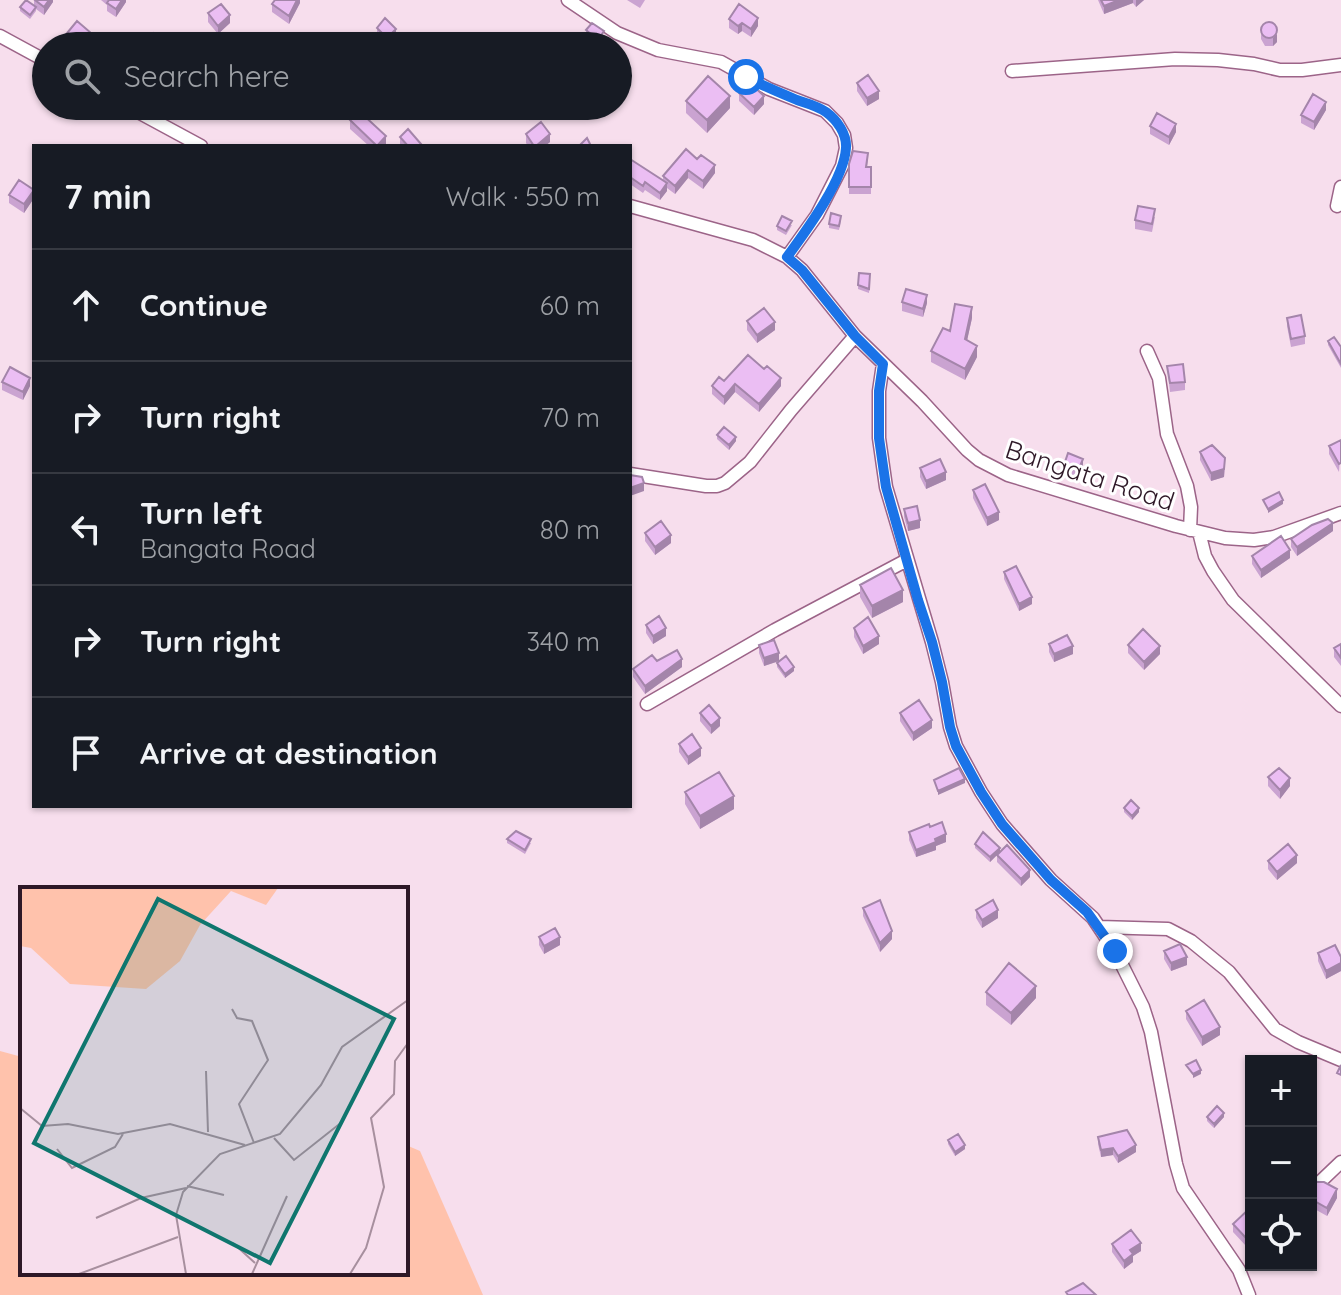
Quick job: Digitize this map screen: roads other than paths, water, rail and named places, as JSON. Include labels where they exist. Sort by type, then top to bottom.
[{"type":"street","points":[[568,0],[616,32]]},
{"type":"street","points":[[0,36],[32,53]]},
{"type":"street","points":[[632,39],[658,50],[721,62],[769,89],[825,111],[837,123],[844,135],[846,148],[842,166],[817,215],[787,257]]},
{"type":"street","points":[[1012,71],[1175,59],[1218,60],[1280,70],[1341,65]]},
{"type":"street","points":[[153,120],[197,144]]},
{"type":"street","points":[[1337,206],[1341,187]]},
{"type":"street","name":"Bangata Road","points":[[632,207],[753,240],[787,257],[802,270],[855,336],[967,450],[989,466],[1026,481],[1225,538],[1254,540],[1274,537],[1341,513]]},
{"type":"street","points":[[632,474],[706,486],[725,483],[750,462],[855,336]]},
{"type":"street","points":[[1147,351],[1159,378],[1167,434],[1187,486],[1194,531],[1209,563],[1233,600],[1341,706]]},
{"type":"street","points":[[883,364],[879,391],[879,438],[886,487],[932,642],[950,727],[964,764],[1002,824],[1051,880],[1087,912],[1115,951],[1147,1018],[1183,1188],[1239,1270],[1249,1295]]},
{"type":"street","points":[[647,704],[775,630],[907,560]]},
{"type":"street","points":[[1099,927],[1168,929],[1179,933],[1229,972],[1275,1029],[1341,1060]]},
{"type":"street","points":[[1320,1182],[1341,1162]]}]
